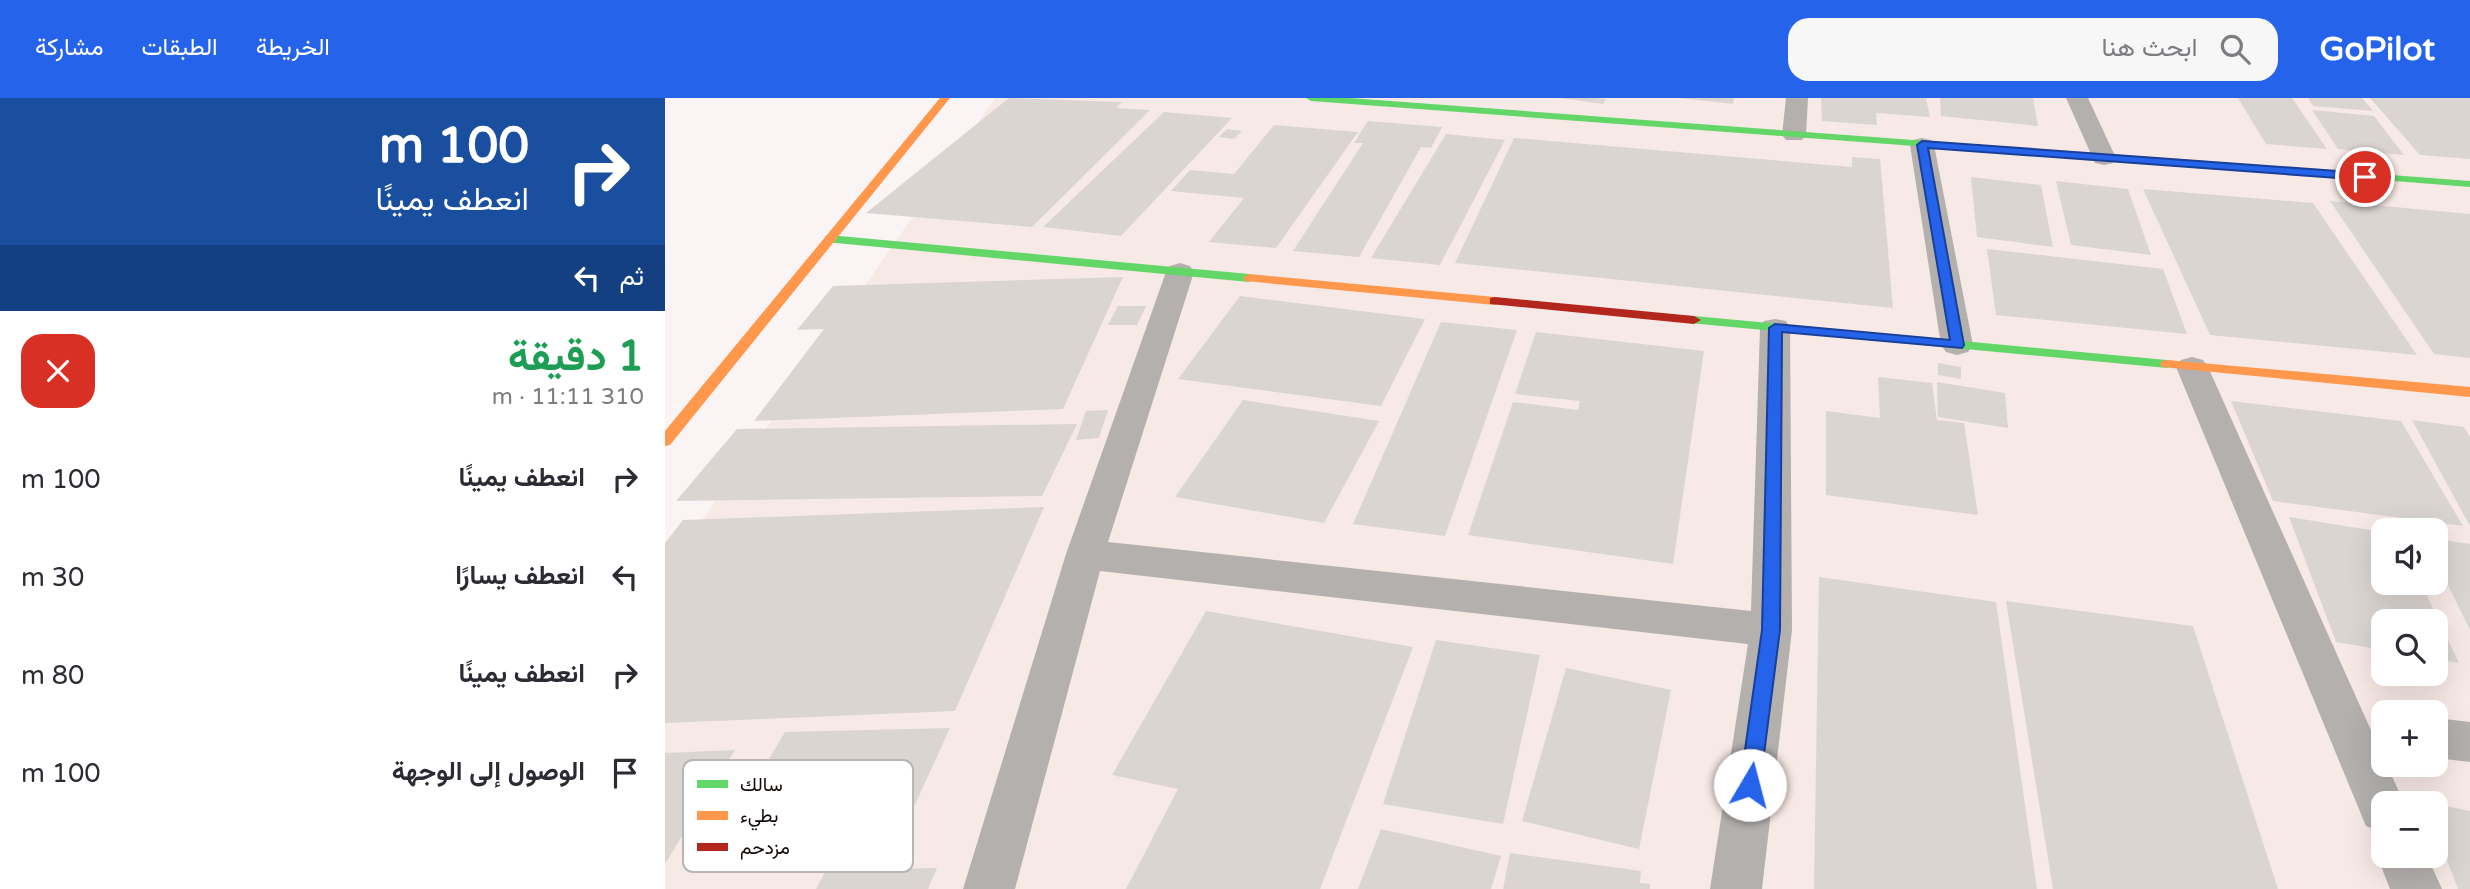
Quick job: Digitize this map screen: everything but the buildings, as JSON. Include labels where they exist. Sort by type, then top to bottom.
[{"type":"street","points":[[665,441],[945,98]]},
{"type":"street","points":[[1311,98],[2470,184]]},
{"type":"street","points":[[1794,135],[1797,98]]},
{"type":"street","points":[[2077,98],[2104,158]]},
{"type":"street","points":[[1922,145],[1958,345]]},
{"type":"street","points":[[829,239],[2470,392]]},
{"type":"street","points":[[989,889],[1085,554],[1180,272]]},
{"type":"street","points":[[1736,889],[1771,630],[1775,328]]},
{"type":"street","points":[[2192,367],[2366,729],[2379,791]]},
{"type":"street","points":[[1085,554],[1771,630]]},
{"type":"street","points":[[2448,739],[2470,741]]},
{"type":"street","points":[[2407,868],[2416,889]]},
{"type":"shaded area","points":[[995,98],[2470,98],[2470,889],[665,889],[665,574]]},
{"type":"traffic: fast","points":[[1311,98],[1981,148]]},
{"type":"traffic: fast","points":[[2193,163],[2470,184]]},
{"type":"traffic: fast","points":[[829,239],[1249,278]]},
{"type":"traffic: fast","points":[[1694,320],[2167,364]]},
{"type":"traffic: slow","points":[[665,441],[945,98]]},
{"type":"traffic: slow","points":[[1981,148],[2193,163]]},
{"type":"traffic: slow","points":[[1249,278],[1495,301]]},
{"type":"traffic: slow","points":[[2167,364],[2470,392]]},
{"type":"traffic: jam","points":[[1495,301],[1694,320]]},
{"type":"route","points":[[1750,785],[1771,630],[1775,328],[1958,345],[1922,145],[2365,177]]}]
